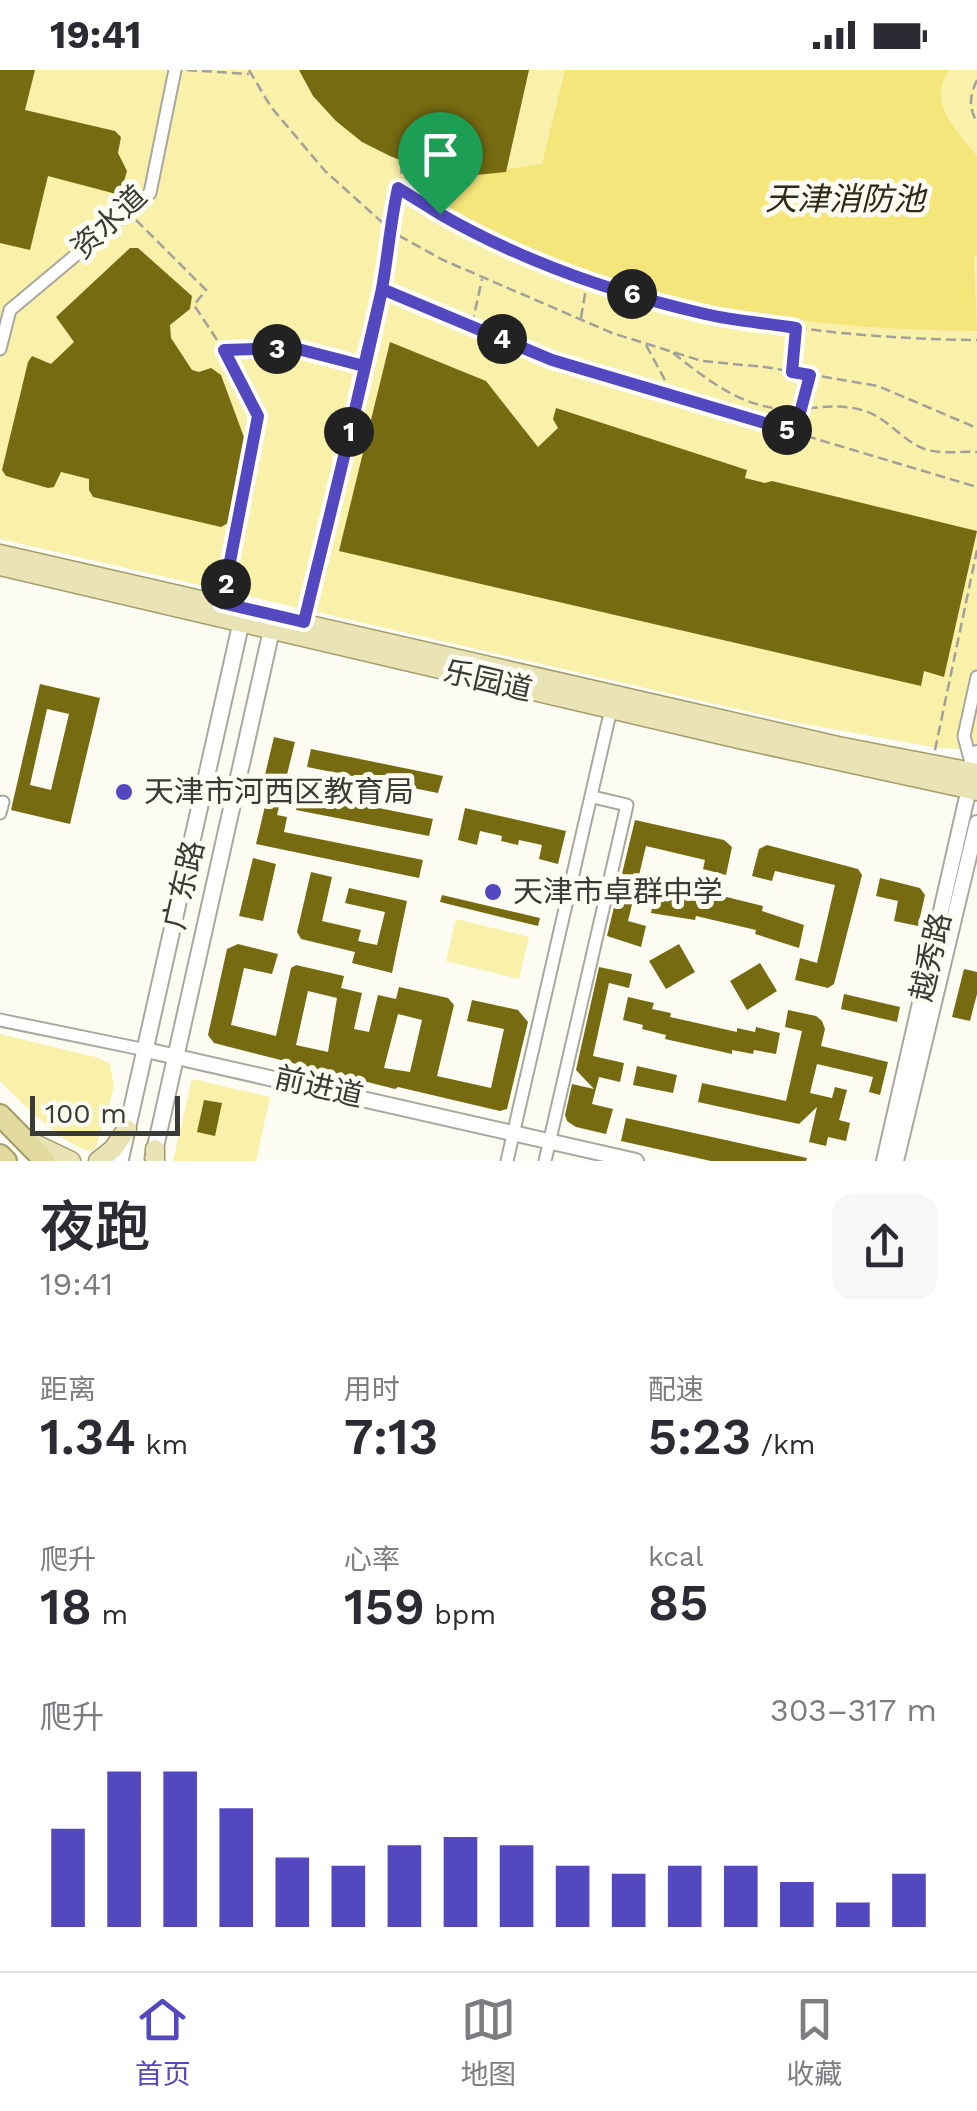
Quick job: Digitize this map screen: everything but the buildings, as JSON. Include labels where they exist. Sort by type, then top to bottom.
[{"type":"highway","points":[[0,1115],[45,1161]]},
{"type":"highway","points":[[0,1155],[6,1161]]},
{"type":"main road","name":"乐园道","points":[[0,554],[222,603],[243,616]]},
{"type":"main road","name":"乐园道","points":[[0,566],[243,616],[612,702],[975,776]]},
{"type":"main road","name":"广东路","points":[[120,1161],[243,616]]},
{"type":"main road","name":"乐园道","points":[[274,623],[304,622],[612,702],[932,764],[975,776]]},
{"type":"main road","name":"广东路","points":[[154,1157],[274,623]]},
{"type":"main road","points":[[98,1161],[113,1149],[127,1129]]},
{"type":"main road","points":[[20,1136],[71,1161]]},
{"type":"street","name":"资水道","points":[[0,350],[10,310],[150,192],[178,70]]},
{"type":"street","points":[[975,776],[964,736],[977,677]]},
{"type":"street","points":[[507,1161],[612,702]]},
{"type":"street","name":"越秀路","points":[[884,1161],[975,776]]},
{"type":"street","points":[[548,1150],[627,805],[592,797]]},
{"type":"street","name":"越秀路","points":[[896,1161],[977,823]]},
{"type":"street","name":"前进道","points":[[0,1020],[513,1136],[548,1150],[600,1161]]},
{"type":"street","name":"前进道","points":[[548,1150],[636,1161]]},
{"type":"path","points":[[178,70],[250,72],[271,107],[325,171],[389,228],[443,260],[580,320],[646,344],[702,361],[878,386],[977,428]]},
{"type":"path","points":[[977,80],[970,111],[977,122]]},
{"type":"path","points":[[304,622],[382,289],[389,228],[403,164]]},
{"type":"path","points":[[398,188],[466,228],[588,281],[708,315],[866,336],[977,340]]},
{"type":"path","points":[[128,211],[206,290],[194,304],[224,350],[258,416],[222,603]]},
{"type":"path","points":[[472,326],[482,277]]},
{"type":"path","points":[[580,320],[588,281]]},
{"type":"path","points":[[382,289],[552,360],[977,487]]},
{"type":"path","points":[[792,372],[796,328]]},
{"type":"path","points":[[646,344],[674,396]]},
{"type":"path","points":[[224,350],[294,348],[364,366]]},
{"type":"path","points":[[671,351],[720,389],[751,403],[801,410],[814,406],[855,408],[892,425],[917,446],[944,453],[977,452]]},
{"type":"path","points":[[795,432],[810,375]]},
{"type":"path","points":[[932,764],[977,550]]},
{"type":"shaded area","points":[[0,70],[977,70],[977,750],[938,748],[793,722],[0,539]]},
{"type":"shaded area","points":[[456,919],[529,937],[519,979],[446,961]]},
{"type":"shaded area","points":[[0,1034],[110,1064],[114,1087],[92,1151],[57,1133],[0,1081]]},
{"type":"shaded area","points":[[192,1079],[270,1097],[256,1161],[173,1161]]},
{"type":"water","name":"天津消防池","points":[[565,70],[949,70],[943,82],[942,105],[977,156],[977,331],[835,324],[701,303],[571,266],[441,209],[445,172],[466,176],[542,164]]},
{"type":"place","name":"天津市河西区教育局","points":[[124,792]]},
{"type":"place","name":"天津市卓群中学","points":[[493,892]]},
{"type":"route","points":[[440,214],[398,188],[382,289],[364,366],[304,622],[222,603],[258,416],[224,350],[294,348],[364,366],[382,289],[552,360],[795,432],[810,375],[792,372],[796,328],[708,315],[588,281],[532,259],[440,214]]}]
